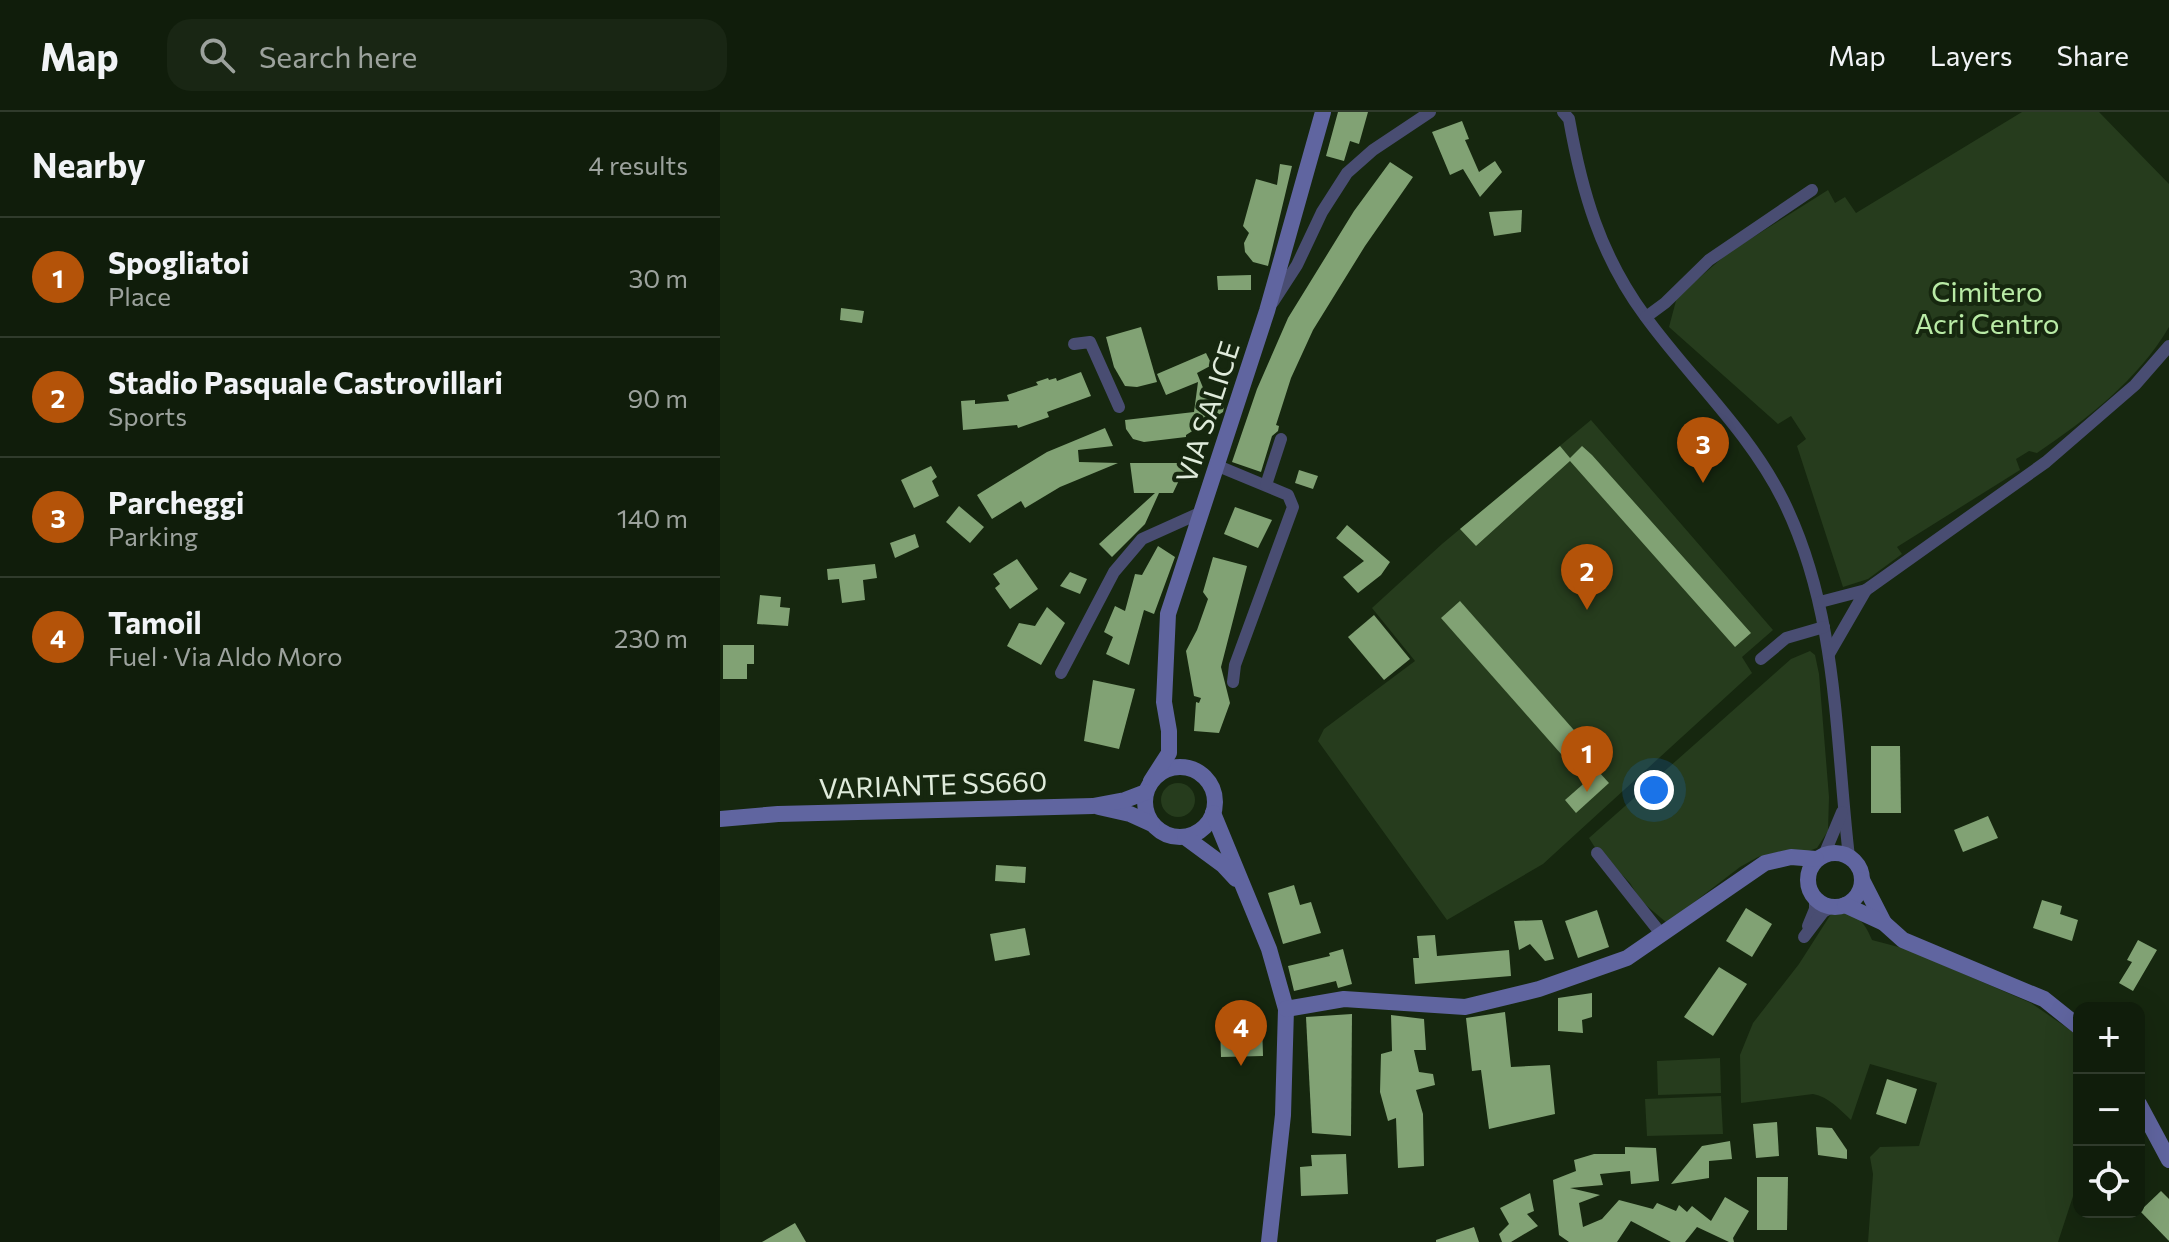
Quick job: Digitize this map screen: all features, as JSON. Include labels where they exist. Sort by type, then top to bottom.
[{"type":"main road","name":"VIA SALICE","points":[[1169,731],[1164,702],[1168,614],[1267,311],[1323,112]]},
{"type":"main road","points":[[1169,731],[1188,768]]},
{"type":"main road","points":[[1152,824],[1146,814],[1148,787],[1169,753],[1169,731]]},
{"type":"main road","points":[[1148,787],[1167,769],[1188,768],[1205,777],[1211,785],[1213,813],[1269,949],[1286,1009],[1283,1115],[1269,1242]]},
{"type":"main road","name":"VARIANTE SS660","points":[[720,819],[778,814],[1093,806],[1125,800],[1148,787]]},
{"type":"main road","points":[[1093,806],[1130,814],[1166,834],[1185,837],[1223,865],[1245,889]]},
{"type":"main road","points":[[1185,837],[1203,829],[1213,813]]},
{"type":"main road","points":[[1286,1009],[1344,999],[1465,1007],[1539,989],[1627,958],[1765,863],[1789,867],[1816,863],[1832,852],[1849,857],[1861,871],[1862,880],[1884,923],[1903,940],[2044,999],[2073,1022]]},
{"type":"main road","points":[[1816,863],[1807,883],[1815,898],[1884,923]]},
{"type":"main road","points":[[1838,906],[1857,895],[1862,880]]},
{"type":"main road","points":[[2145,1115],[2169,1160]]},
{"type":"street","points":[[1267,311],[1297,265],[1322,212],[1347,173],[1373,150],[1430,112]]},
{"type":"street","points":[[1563,112],[1569,119],[1587,205],[1620,276],[1646,317],[1756,453],[1783,501],[1820,602],[1837,721],[1849,857]]},
{"type":"street","points":[[1646,317],[1709,260],[1812,190]]},
{"type":"street","points":[[1074,344],[1090,342],[1119,407]]},
{"type":"street","points":[[1820,602],[1866,590],[2046,462],[2135,385],[2169,346]]},
{"type":"street","points":[[1266,485],[1281,439]]},
{"type":"street","points":[[1218,466],[1288,495],[1293,507],[1235,665],[1233,682]]},
{"type":"street","points":[[1061,673],[1114,572],[1142,539],[1202,512]]},
{"type":"street","points":[[1829,654],[1866,590]]},
{"type":"street","points":[[1761,659],[1786,638],[1824,627]]},
{"type":"street","points":[[1816,863],[1836,831],[1843,809]]},
{"type":"street","points":[[1597,853],[1662,935]]},
{"type":"street","points":[[1815,898],[1815,909],[1804,937],[1823,912],[1838,906]]},
{"type":"green space","name":"Cimitero Acri Centro","points":[[2022,112],[2099,112],[2169,184],[2169,327],[2127,381],[2093,412],[2037,453],[2029,451],[2016,459],[2020,470],[1897,547],[1902,554],[1868,579],[1843,587],[1797,446],[1806,439],[1791,416],[1778,424],[1669,327],[1677,297],[1728,253],[1828,190],[1835,203],[1845,197],[1856,213]]},
{"type":"green space","points":[[1591,420],[1773,630],[1742,657],[1752,673],[1543,864],[1447,920],[1318,741],[1324,729],[1415,661],[1372,608],[1442,544]]},
{"type":"green space","points":[[1810,651],[1815,655],[1819,674],[1829,797],[1828,831],[1817,848],[1758,857],[1740,867],[1667,923],[1641,901],[1630,883],[1589,838],[1791,659]]},
{"type":"green space","points":[[1178,783],[1190,788],[1195,800],[1190,812],[1178,817],[1166,812],[1161,800],[1166,788]]},
{"type":"green space","points":[[1841,910],[1852,913],[1867,929],[1872,940],[1906,949],[2031,1003],[2073,1032],[2073,1196],[2058,1242],[1868,1242],[1873,1174],[1870,1157],[1880,1147],[1919,1146],[1937,1083],[1870,1064],[1851,1120],[1829,1101],[1813,1094],[1741,1103],[1740,1055],[1753,1023],[1799,964],[1831,914]]},
{"type":"green space","points":[[1720,1058],[1721,1093],[1658,1095],[1657,1061]]},
{"type":"green space","points":[[1721,1096],[1723,1134],[1647,1136],[1645,1099]]},
{"type":"building","points":[[1338,112],[1368,112],[1359,144],[1350,141],[1344,161],[1326,156]]},
{"type":"building","points":[[1462,121],[1469,139],[1465,140],[1479,172],[1495,161],[1502,172],[1480,197],[1463,169],[1450,175],[1432,132]]},
{"type":"building","points":[[1390,162],[1413,177],[1365,246],[1313,330],[1291,378],[1276,425],[1279,426],[1278,431],[1272,436],[1261,472],[1232,462],[1257,389],[1288,318],[1354,211]]},
{"type":"building","points":[[1280,164],[1292,166],[1268,266],[1253,262],[1245,252],[1244,243],[1249,233],[1243,226],[1256,179],[1277,185]]},
{"type":"building","points":[[1522,210],[1521,232],[1494,236],[1489,212]]},
{"type":"building","points":[[1251,275],[1251,290],[1218,290],[1217,276]]},
{"type":"building","points":[[841,308],[864,311],[862,323],[840,320]]},
{"type":"building","points":[[1141,327],[1157,382],[1137,387],[1125,386],[1114,367],[1106,337]]},
{"type":"building","points":[[1206,353],[1212,365],[1197,373],[1206,395],[1211,391],[1224,407],[1223,412],[1186,437],[1144,442],[1133,439],[1126,429],[1125,420],[1194,412],[1198,382],[1166,395],[1157,374]]},
{"type":"building","points":[[1081,372],[1091,396],[1047,412],[1049,417],[1018,428],[1017,425],[963,430],[961,401],[975,400],[975,404],[1009,401],[1007,395],[1038,385],[1036,382],[1048,378],[1056,378],[1057,381]]},
{"type":"building","points":[[1105,428],[1113,446],[1078,450],[1079,462],[1118,463],[1060,487],[1025,508],[1021,501],[992,519],[977,495],[1047,452]]},
{"type":"building","points":[[1560,446],[1570,458],[1582,446],[1592,455],[1751,633],[1735,647],[1570,461],[1476,546],[1460,529]]},
{"type":"building","points":[[1130,463],[1189,463],[1189,477],[1182,474],[1173,493],[1159,493],[1145,524],[1112,557],[1099,544],[1155,493],[1134,493]]},
{"type":"building","points":[[931,466],[937,477],[932,481],[939,496],[914,508],[901,480]]},
{"type":"building","points":[[1299,470],[1318,476],[1313,489],[1295,483]]},
{"type":"building","points":[[959,506],[984,527],[970,543],[946,522]]},
{"type":"building","points":[[1235,507],[1272,520],[1258,548],[1224,534]]},
{"type":"building","points":[[1347,525],[1390,562],[1381,575],[1358,593],[1343,577],[1364,561],[1336,538]]},
{"type":"building","points":[[915,534],[919,547],[895,558],[890,543]]},
{"type":"building","points":[[1158,546],[1175,557],[1154,614],[1144,610],[1129,665],[1106,654],[1113,637],[1104,632],[1115,606],[1125,611],[1135,574],[1142,575]]},
{"type":"building","points":[[1213,557],[1247,566],[1221,667],[1230,703],[1219,733],[1194,731],[1196,702],[1199,703],[1201,698],[1194,696],[1186,651],[1208,599],[1203,592]]},
{"type":"building","points":[[1017,559],[1038,589],[1010,609],[995,588],[1000,584],[993,574]]},
{"type":"building","points":[[875,564],[877,578],[863,580],[865,600],[842,603],[839,579],[828,580],[827,569]]},
{"type":"building","points":[[1070,572],[1087,579],[1080,594],[1060,586]]},
{"type":"building","points":[[760,595],[781,597],[780,607],[790,608],[788,626],[757,624]]},
{"type":"building","points":[[1460,601],[1588,746],[1569,763],[1441,618]]},
{"type":"building","points":[[1047,607],[1065,623],[1041,665],[1007,646],[1019,623],[1035,626]]},
{"type":"building","points":[[1374,615],[1410,659],[1384,680],[1348,637]]},
{"type":"building","points":[[723,645],[754,645],[754,664],[747,664],[747,679],[723,679]]},
{"type":"building","points":[[1093,680],[1135,689],[1119,749],[1084,741]]},
{"type":"building","points":[[1871,746],[1900,746],[1901,813],[1871,813]]},
{"type":"building","points":[[1598,771],[1609,783],[1576,813],[1565,800]]},
{"type":"building","points":[[1988,816],[1998,838],[1963,852],[1954,830]]},
{"type":"building","points":[[996,865],[1026,867],[1025,883],[995,881]]},
{"type":"building","points":[[1294,885],[1300,905],[1311,902],[1321,933],[1283,944],[1268,893]]},
{"type":"building","points":[[2042,900],[2062,906],[2060,914],[2078,920],[2072,941],[2033,928]]},
{"type":"building","points":[[1746,908],[1772,924],[1752,957],[1726,941]]},
{"type":"building","points":[[1597,910],[1609,947],[1578,958],[1565,921]]},
{"type":"building","points":[[1542,920],[1554,959],[1545,961],[1530,944],[1519,950],[1514,921]]},
{"type":"building","points":[[1025,928],[1030,955],[995,961],[990,934]]},
{"type":"building","points":[[1435,935],[1437,956],[1509,950],[1511,976],[1415,984],[1413,958],[1419,958],[1417,936]]},
{"type":"building","points":[[2138,940],[2157,950],[2133,991],[2119,983],[2132,962],[2127,960]]},
{"type":"building","points":[[1343,949],[1352,984],[1338,988],[1336,981],[1294,991],[1288,966],[1330,956],[1329,953]]},
{"type":"building","points":[[1719,967],[1747,984],[1713,1036],[1684,1017]]},
{"type":"building","points":[[1592,993],[1592,1017],[1582,1020],[1583,1033],[1558,1031],[1558,998]]},
{"type":"building","points":[[1505,1012],[1511,1067],[1550,1065],[1555,1114],[1489,1129],[1481,1070],[1472,1071],[1466,1018]]},
{"type":"building","points":[[1352,1014],[1351,1136],[1312,1133],[1306,1017]]},
{"type":"building","points":[[1391,1015],[1424,1019],[1426,1050],[1414,1050],[1419,1072],[1433,1074],[1435,1085],[1416,1090],[1423,1114],[1424,1166],[1398,1168],[1396,1118],[1388,1121],[1380,1092],[1381,1054],[1392,1051]]},
{"type":"building","points":[[1262,1024],[1263,1056],[1221,1057],[1220,1025]]},
{"type":"building","points":[[1887,1079],[1917,1089],[1906,1124],[1876,1114]]},
{"type":"building","points":[[1777,1122],[1779,1156],[1756,1158],[1753,1124]]},
{"type":"building","points":[[1816,1127],[1832,1128],[1847,1150],[1847,1159],[1818,1155]]},
{"type":"building","points":[[1730,1141],[1732,1159],[1709,1161],[1709,1178],[1671,1184],[1702,1146]]},
{"type":"building","points":[[1625,1147],[1656,1148],[1659,1181],[1631,1184],[1630,1171],[1600,1174],[1603,1185],[1570,1188],[1600,1195],[1579,1203],[1583,1227],[1602,1219],[1619,1200],[1653,1209],[1657,1203],[1676,1211],[1679,1205],[1687,1212],[1692,1206],[1711,1221],[1725,1197],[1749,1211],[1733,1238],[1734,1242],[1697,1227],[1685,1242],[1671,1242],[1631,1221],[1617,1242],[1569,1242],[1559,1235],[1553,1180],[1576,1171],[1574,1160],[1594,1154],[1625,1154]]},
{"type":"building","points":[[1346,1154],[1348,1194],[1301,1196],[1300,1167],[1312,1166],[1311,1155]]},
{"type":"building","points":[[1757,1177],[1788,1177],[1787,1230],[1757,1230]]},
{"type":"building","points":[[2161,1191],[2169,1199],[2169,1241],[2145,1216],[2145,1206]]},
{"type":"building","points":[[1530,1193],[1534,1211],[1527,1214],[1538,1226],[1511,1242],[1502,1242],[1499,1234],[1509,1224],[1500,1208]]},
{"type":"building","points":[[795,1223],[806,1242],[762,1242]]},
{"type":"building","points":[[1474,1227],[1479,1242],[1436,1242],[1436,1240]]},
{"type":"place","name":"Parcheggi","points":[[1703,483]]},
{"type":"place","name":"Stadio Pasquale Castrovillari","points":[[1587,610]]},
{"type":"place","name":"Spogliatoi","points":[[1587,792]]},
{"type":"place","name":"Tamoil","points":[[1241,1066]]}]
